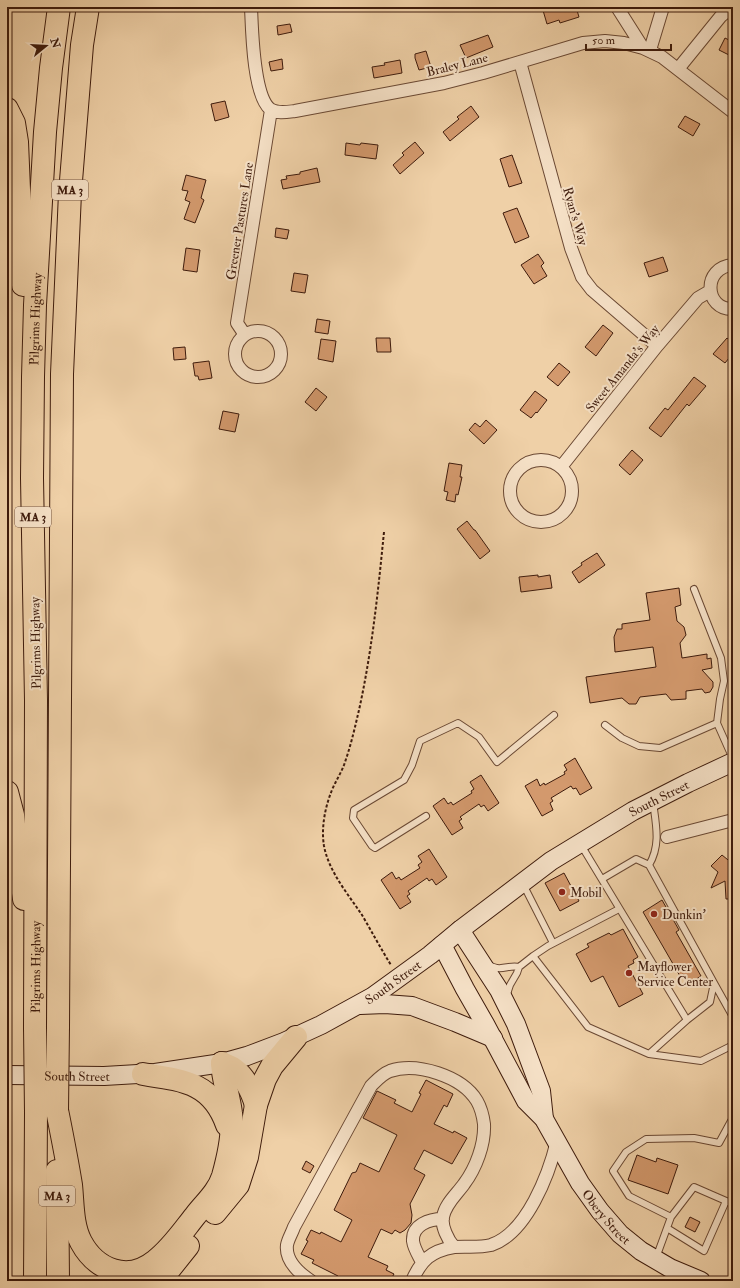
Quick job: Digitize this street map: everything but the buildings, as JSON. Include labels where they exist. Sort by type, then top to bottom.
[{"type":"highway","name":"Pilgrims Highway","points":[[35,1281],[36,700],[32,478],[33,377],[39,227],[46,124],[51,68],[59,7]]},
{"type":"highway","name":"Pilgrims Highway","points":[[58,1281],[57,1110],[62,374],[70,193],[82,45],[88,7]]},
{"type":"highway","points":[[7,109],[14,124],[17,142],[26,387],[32,478]]},
{"type":"highway","points":[[7,792],[13,815],[17,853],[35,975]]},
{"type":"highway","points":[[160,1281],[238,1185],[249,1152],[256,1105],[262,1086],[272,1066],[296,1037]]},
{"type":"highway","points":[[222,1063],[234,1069],[240,1076],[250,1090],[256,1105]]},
{"type":"highway","points":[[57,1110],[70,1180],[74,1218],[79,1236],[87,1251],[95,1260],[106,1268],[129,1271],[144,1268],[162,1255],[210,1198],[221,1182],[229,1151],[231,1114],[224,1086],[222,1063]]},
{"type":"highway","points":[[143,1074],[188,1083],[206,1092],[222,1114],[228,1129],[230,1140]]},
{"type":"main road","name":"South Street","points":[[7,1075],[104,1076],[143,1074],[222,1063],[253,1054],[296,1037],[372,997],[442,946],[460,930],[523,884],[551,861],[619,819],[733,761]]},
{"type":"main road","name":"Obery Street","points":[[460,930],[505,1000],[516,1024],[541,1091],[544,1119]]},
{"type":"main road","name":"Obery Street","points":[[442,946],[526,1101],[544,1119],[580,1183],[600,1211],[620,1234],[655,1260],[680,1273],[701,1281]]},
{"type":"main road","points":[[359,1005],[395,1004],[412,1006],[493,1038]]},
{"type":"street","points":[[251,7],[256,73],[265,103],[271,110]]},
{"type":"street","points":[[618,7],[646,49]]},
{"type":"street","points":[[646,49],[663,7]]},
{"type":"street","points":[[678,69],[721,16],[732,7]]},
{"type":"street","name":"Braley Lane","points":[[271,110],[281,112],[294,111],[444,83],[583,43],[606,41],[624,43],[646,49],[662,57],[733,112]]},
{"type":"street","name":"Ryan's Way","points":[[520,62],[571,248],[582,277],[592,290],[657,346]]},
{"type":"street","name":"Greener Pastures Lane","points":[[245,335],[237,324],[271,110]]},
{"type":"street","points":[[733,265],[724,266],[718,270],[713,276],[710,284],[712,298],[717,304],[723,308],[733,310]]},
{"type":"street","name":"Sweet Amanda's Way","points":[[561,467],[657,346],[698,298],[710,291]]},
{"type":"street","points":[[542,460],[552,462],[561,467],[568,474],[572,494],[569,504],[563,513],[555,519],[545,522],[526,518],[518,511],[511,498],[511,482],[516,473],[523,466],[532,461],[542,460]]},
{"type":"street","points":[[667,837],[733,820]]},
{"type":"street","points":[[311,1281],[297,1270],[289,1259],[287,1245],[294,1227],[371,1086],[383,1074],[391,1071],[418,1068],[436,1072],[467,1089],[477,1101],[481,1109],[484,1126],[479,1154],[469,1176],[445,1210],[443,1219],[443,1224],[449,1240],[454,1247]]},
{"type":"street","points":[[412,1281],[422,1262],[436,1253],[454,1247],[474,1248],[492,1244],[501,1240],[514,1230],[528,1211],[542,1184],[552,1160],[556,1141]]},
{"type":"street","points":[[422,1262],[414,1245],[413,1240],[415,1232],[419,1226],[426,1222],[443,1219]]},
{"type":"lane","points":[[694,589],[721,658],[724,681],[717,723],[733,761]]},
{"type":"lane","points":[[426,816],[375,848],[372,846],[353,818],[353,813],[354,810],[404,780],[412,765],[420,741],[458,723],[479,737],[496,762],[554,715]]},
{"type":"lane","points":[[606,725],[622,738],[639,746],[660,748],[717,723]]},
{"type":"lane","points":[[648,865],[654,855],[657,832],[653,801]]},
{"type":"lane","points":[[580,843],[687,1020]]},
{"type":"lane","points":[[602,879],[636,859],[648,865],[733,1017]]},
{"type":"lane","points":[[523,884],[550,945]]},
{"type":"lane","points":[[505,1000],[510,985],[519,967],[550,945],[619,909]]},
{"type":"lane","points":[[533,956],[588,1027],[649,1054],[701,1061],[733,1045]]},
{"type":"lane","points":[[483,964],[497,968],[513,966],[519,967]]},
{"type":"lane","points":[[649,1054],[687,1020],[710,1002],[714,983]]},
{"type":"lane","points":[[671,1217],[629,1196],[613,1171],[626,1152],[646,1139],[694,1138],[719,1143],[731,1121],[733,1122]]},
{"type":"lane","points":[[655,1260],[671,1217],[694,1187],[733,1204]]},
{"type":"lane","points":[[667,1228],[704,1251],[726,1201]]},
{"type":"path","points":[[384,532],[379,587],[367,674],[345,763],[332,790],[325,813],[323,830],[324,847],[330,864],[399,978]]},
{"type":"place","name":"Mobil","points":[[562,892]]},
{"type":"place","name":"Dunkin'","points":[[654,914]]},
{"type":"place","name":"Mayflower Service Center","points":[[629,973]]}]
